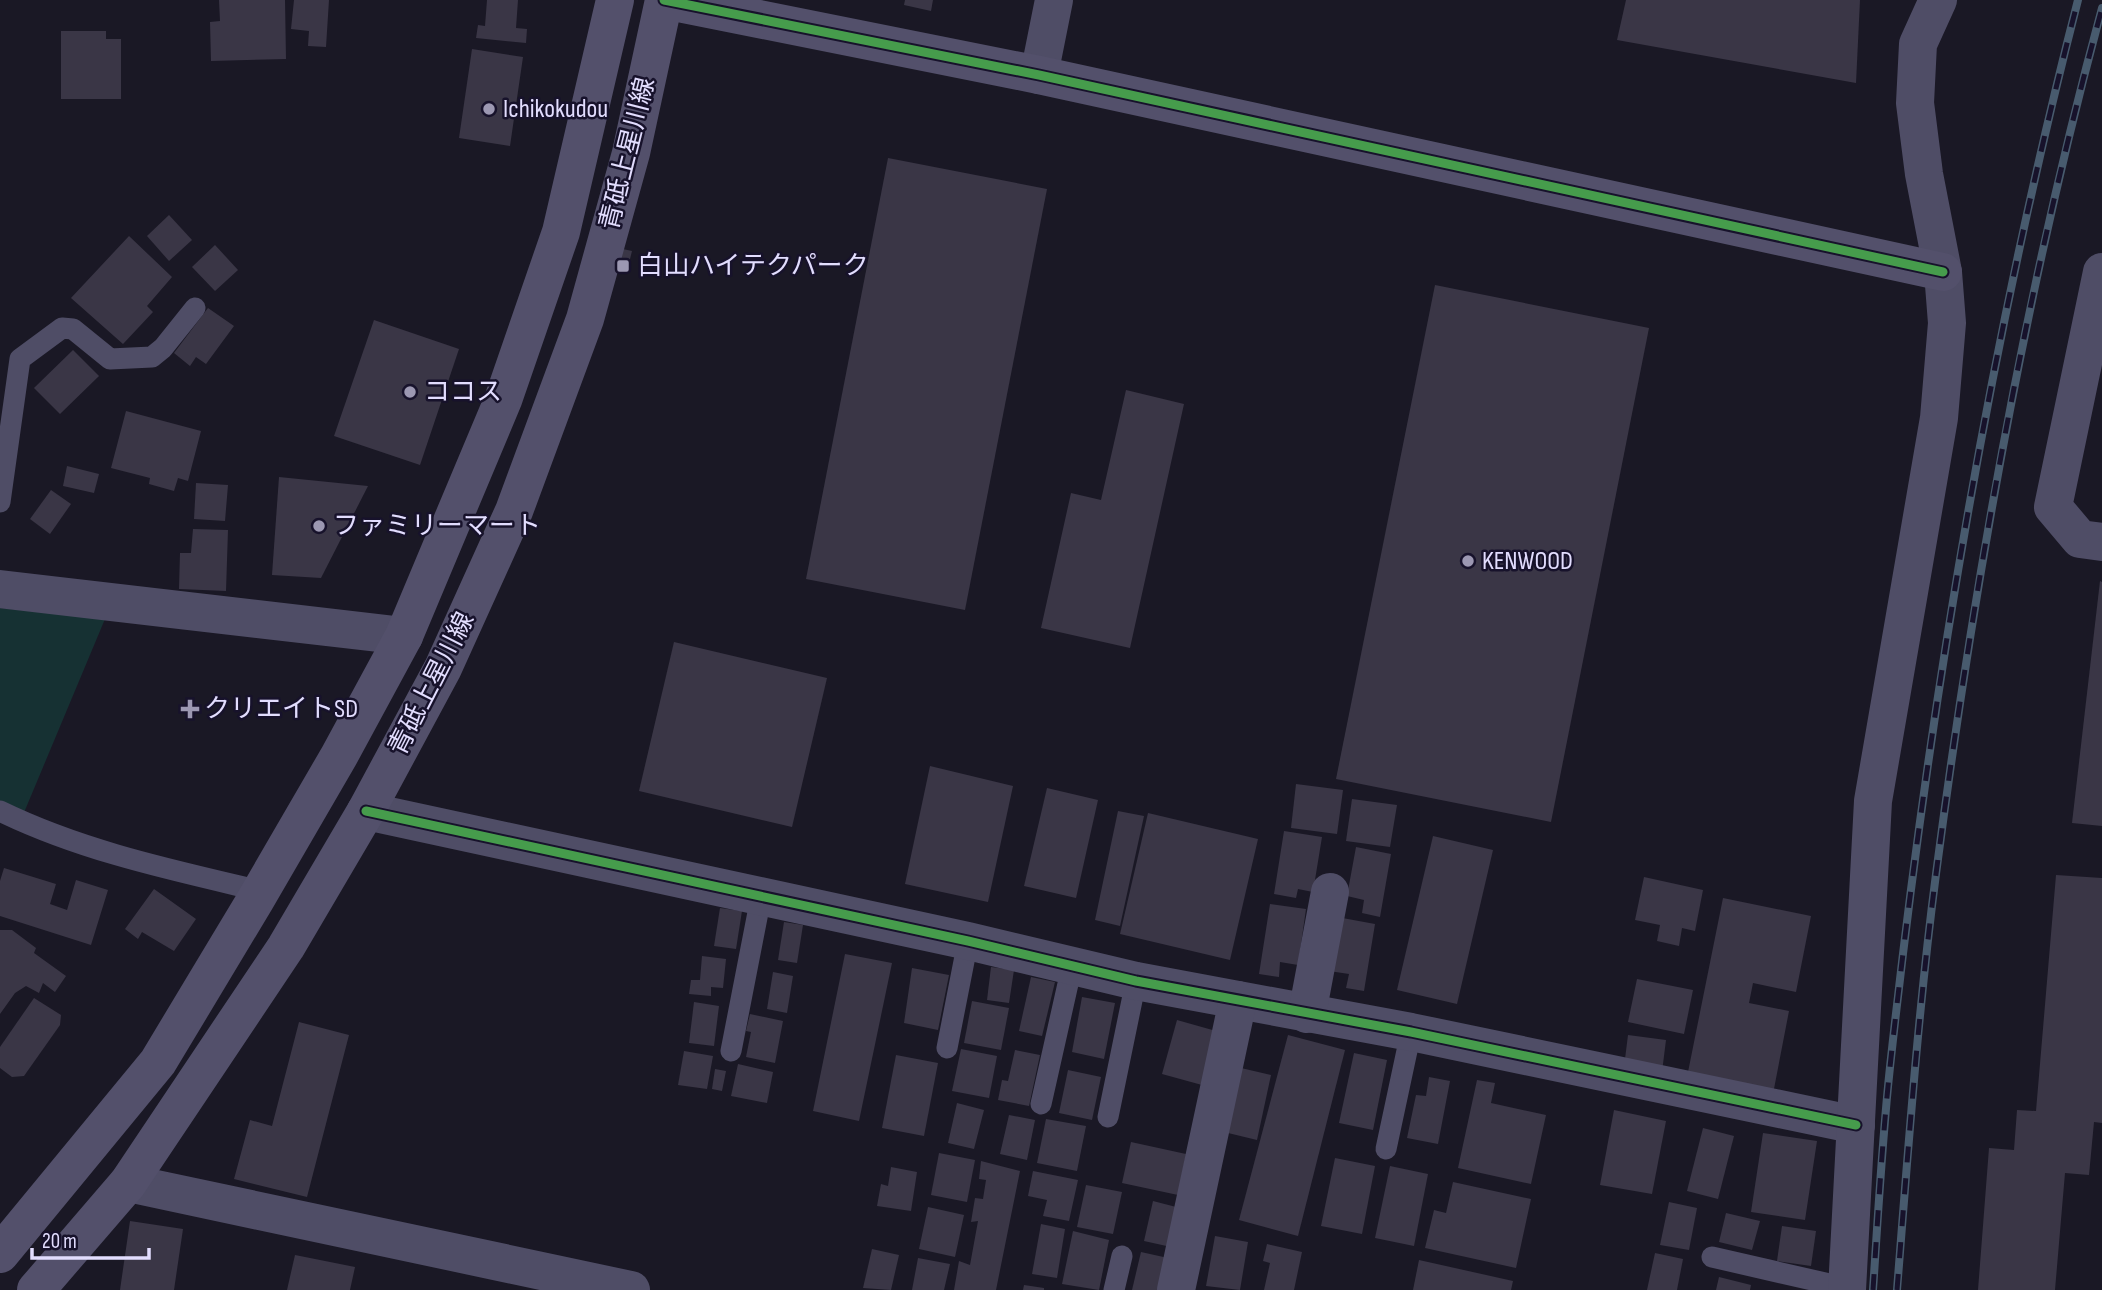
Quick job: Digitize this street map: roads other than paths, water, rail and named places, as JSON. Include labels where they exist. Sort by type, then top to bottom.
[{"type":"main road","name":"青砥上星川線","points":[[0,1254],[158,1062],[261,891],[404,636],[503,400],[561,232],[615,0]]},
{"type":"main road","name":"青砥上星川線","points":[[36,1290],[128,1182],[286,947],[366,811],[443,668],[514,511],[585,318],[631,153],[664,0]]},
{"type":"main road","points":[[664,0],[1038,75],[1943,272]]},
{"type":"street","points":[[1038,75],[1054,0]]},
{"type":"street","points":[[1847,1289],[1874,801],[1939,418],[1947,323],[1943,272],[1924,174],[1915,103],[1918,44],[1938,0]]},
{"type":"street","points":[[2102,272],[2053,506],[2080,539],[2102,542]]},
{"type":"street","points":[[0,589],[404,636]]},
{"type":"street","points":[[366,811],[968,941],[1136,981],[1411,1032],[1856,1125]]},
{"type":"street","points":[[1307,1014],[1330,892]]},
{"type":"street","points":[[1176,1290],[1238,1000]]},
{"type":"street","points":[[128,1182],[631,1290]]},
{"type":"lane","points":[[0,502],[20,359],[62,328],[73,329],[110,359],[152,358],[195,307]]},
{"type":"lane","points":[[0,811],[86,846],[162,868],[261,891]]},
{"type":"lane","points":[[731,1051],[761,897]]},
{"type":"lane","points":[[947,1048],[968,941]]},
{"type":"lane","points":[[1041,1104],[1072,966]]},
{"type":"lane","points":[[1108,1117],[1136,981]]},
{"type":"lane","points":[[1386,1149],[1411,1032]]},
{"type":"lane","points":[[1114,1290],[1122,1256]]},
{"type":"lane","points":[[1712,1257],[1847,1289]]},
{"type":"railway","points":[[1873,1290],[1890,1067],[1923,798],[1943,664],[1989,397],[2016,264],[2078,0]]},
{"type":"railway","points":[[1897,1290],[1924,978],[1967,656],[2004,438],[2026,330],[2074,115],[2102,8]]},
{"type":"place","name":"Ichikokudou","points":[[489,109]]},
{"type":"place","name":"白山ハイテクパーク","points":[[623,266]]},
{"type":"place","name":"ココス","points":[[410,392]]},
{"type":"place","name":"ファミリーマート","points":[[319,526]]},
{"type":"place","name":"KENWOOD","points":[[1468,561]]},
{"type":"place","name":"クリエイトSD","points":[[190,709]]}]
